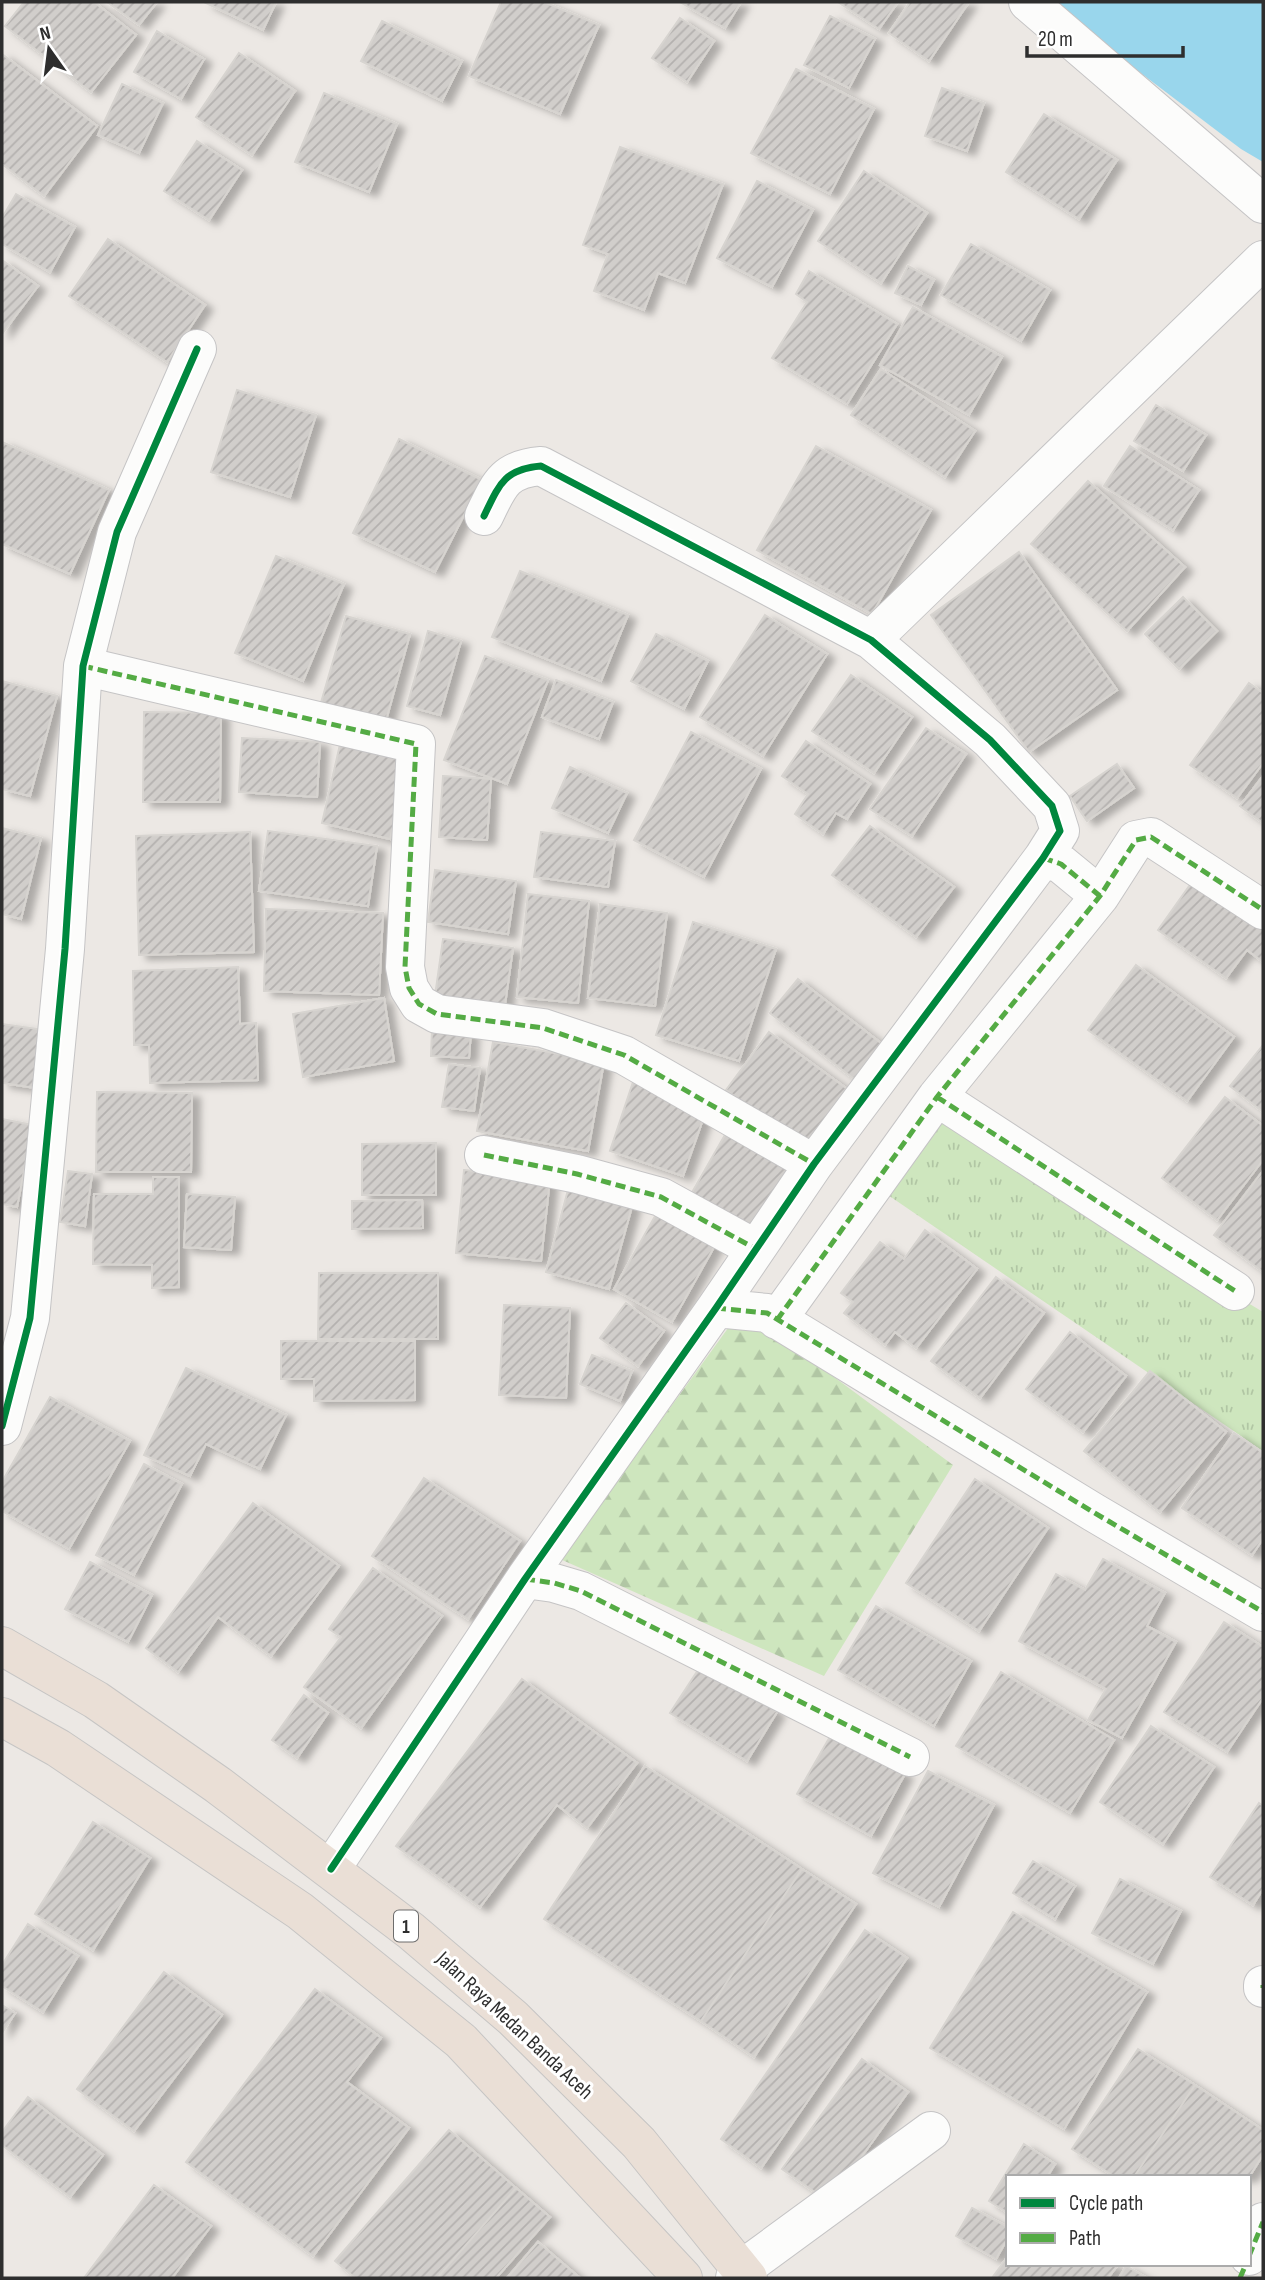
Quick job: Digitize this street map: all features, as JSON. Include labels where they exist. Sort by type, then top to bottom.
[{"type":"highway","name":"Jalan Raya Medan Banda Aceh","points":[[2,1646],[96,1700],[218,1786],[411,1931],[513,2018],[639,2143],[741,2276]]},
{"type":"highway","points":[[58,1748],[96,1700]]},
{"type":"highway","points":[[2,1717],[58,1748],[300,1911],[461,2041],[682,2278]]},
{"type":"street","points":[[1028,2],[1263,204]]},
{"type":"street","points":[[871,640],[1263,260]]},
{"type":"street","points":[[2,1426],[30,1318],[65,949],[83,666],[117,532],[197,349]]},
{"type":"street","points":[[484,516],[498,485],[520,467],[541,466],[871,640],[990,740],[1052,806],[1060,831],[1052,861],[814,1164],[756,1249],[751,1312]]},
{"type":"street","points":[[83,666],[416,744],[405,967],[409,988],[419,1004],[437,1014],[544,1028],[624,1055],[814,1164]]},
{"type":"street","points":[[331,1869],[553,1584],[751,1312],[937,1097],[1097,895],[1136,840],[1152,837],[1263,910]]},
{"type":"street","points":[[1052,861],[1097,895]]},
{"type":"street","points":[[937,1097],[1235,1291]]},
{"type":"street","points":[[484,1155],[577,1174],[660,1197],[756,1249]]},
{"type":"street","points":[[751,1312],[1263,1612]]},
{"type":"street","points":[[553,1584],[910,1757]]},
{"type":"street","points":[[741,2276],[931,2132]]},
{"type":"street","points":[[1251,2251],[1263,2222]]},
{"type":"green space","points":[[939,1117],[1263,1312],[1263,1451],[885,1193]]},
{"type":"green space","points":[[742,1309],[953,1465],[824,1676],[560,1559]]},
{"type":"water","points":[[1047,2],[1263,2],[1263,162],[1241,149]]},
{"type":"building","points":[[24,2],[94,2],[136,35],[91,92],[5,26]]},
{"type":"building","points":[[107,2],[157,2],[139,25]]},
{"type":"building","points":[[204,2],[276,2],[263,30]]},
{"type":"building","points":[[501,2],[544,2],[599,25],[560,114],[469,76]]},
{"type":"building","points":[[680,2],[741,2],[725,28]]},
{"type":"building","points":[[838,2],[898,2],[879,29]]},
{"type":"building","points":[[910,2],[969,2],[929,61],[889,33]]},
{"type":"building","points":[[830,16],[875,39],[849,88],[804,65]]},
{"type":"building","points":[[680,18],[714,41],[687,82],[652,58]]},
{"type":"building","points":[[382,21],[462,61],[442,101],[361,61]]},
{"type":"building","points":[[157,31],[204,59],[181,99],[134,72]]},
{"type":"building","points":[[239,53],[295,91],[252,155],[196,117]]},
{"type":"building","points":[[2,54],[97,126],[44,196],[2,164]]},
{"type":"building","points":[[796,69],[874,109],[830,194],[751,153]]},
{"type":"building","points":[[122,84],[163,103],[139,153],[98,135]]},
{"type":"building","points":[[942,88],[984,103],[967,151],[925,136]]},
{"type":"building","points":[[324,93],[397,124],[369,192],[295,162]]},
{"type":"building","points":[[1044,114],[1117,160],[1079,219],[1006,172]]},
{"type":"building","points":[[197,141],[242,170],[209,220],[164,191]]},
{"type":"building","points":[[620,147],[723,184],[685,283],[658,273],[644,310],[594,291],[608,254],[583,245]]},
{"type":"building","points":[[864,171],[927,213],[881,283],[818,241]]},
{"type":"building","points":[[757,181],[813,210],[772,287],[717,258]]},
{"type":"building","points":[[16,194],[75,227],[50,272],[2,244],[2,218]]},
{"type":"building","points":[[108,239],[205,305],[167,362],[69,296]]},
{"type":"building","points":[[971,244],[1050,290],[1021,341],[941,295]]},
{"type":"building","points":[[2,260],[38,286],[2,334]]},
{"type":"building","points":[[908,266],[934,280],[921,305],[895,293]]},
{"type":"building","points":[[809,271],[897,324],[847,404],[772,358],[807,302],[796,294]]},
{"type":"building","points":[[913,307],[1002,357],[969,415],[880,365]]},
{"type":"building","points":[[881,369],[975,431],[945,477],[851,415]]},
{"type":"building","points":[[237,390],[316,415],[290,497],[211,472]]},
{"type":"building","points":[[1156,405],[1206,435],[1183,471],[1134,441]]},
{"type":"building","points":[[399,439],[482,480],[435,572],[353,533]]},
{"type":"building","points":[[2,442],[109,490],[70,574],[2,544]]},
{"type":"building","points":[[816,446],[931,510],[872,614],[757,550]]},
{"type":"building","points":[[1130,446],[1199,490],[1173,530],[1104,486]]},
{"type":"building","points":[[1088,481],[1185,567],[1127,631],[1031,544]]},
{"type":"building","points":[[1019,552],[1117,690],[1029,752],[931,615]]},
{"type":"building","points":[[276,556],[344,584],[303,681],[235,653]]},
{"type":"building","points":[[520,571],[628,615],[601,681],[492,637]]},
{"type":"building","points":[[1183,597],[1217,631],[1179,669],[1145,634]]},
{"type":"building","points":[[765,615],[827,654],[763,756],[700,717]]},
{"type":"building","points":[[346,616],[410,634],[385,724],[320,706]]},
{"type":"building","points":[[428,631],[461,641],[440,715],[407,706]]},
{"type":"building","points":[[656,634],[708,661],[684,709],[631,681]]},
{"type":"building","points":[[485,656],[548,680],[507,784],[444,760]]},
{"type":"building","points":[[851,675],[912,717],[874,773],[812,731]]},
{"type":"building","points":[[556,680],[613,702],[599,739],[542,717]]},
{"type":"building","points":[[2,681],[57,696],[30,796],[2,789]]},
{"type":"building","points":[[1249,683],[1263,693],[1263,763],[1237,798],[1190,765]]},
{"type":"building","points":[[144,712],[221,713],[220,802],[143,802]]},
{"type":"building","points":[[926,728],[966,754],[912,836],[870,809]]},
{"type":"building","points":[[691,732],[761,769],[704,877],[634,840]]},
{"type":"building","points":[[242,738],[320,742],[317,797],[239,792]]},
{"type":"building","points":[[341,740],[410,756],[390,839],[322,823]]},
{"type":"building","points":[[806,741],[870,784],[847,819],[836,813],[823,834],[795,814],[808,794],[782,776]]},
{"type":"building","points":[[1117,764],[1134,788],[1087,821],[1070,796]]},
{"type":"building","points":[[570,767],[627,793],[608,833],[552,808]]},
{"type":"building","points":[[443,776],[491,779],[487,840],[439,837]]},
{"type":"building","points":[[1263,776],[1263,823],[1240,806]]},
{"type":"building","points":[[870,826],[954,887],[916,937],[832,875]]},
{"type":"building","points":[[2,828],[41,838],[21,919],[2,914]]},
{"type":"building","points":[[268,831],[377,846],[368,906],[259,891]]},
{"type":"building","points":[[250,832],[254,952],[139,955],[136,836]]},
{"type":"building","points":[[541,832],[615,841],[608,887],[534,877]]},
{"type":"building","points":[[435,870],[516,881],[508,934],[428,922]]},
{"type":"building","points":[[1197,875],[1263,921],[1263,962],[1247,950],[1226,978],[1158,930]]},
{"type":"building","points":[[528,894],[589,901],[578,1003],[517,997]]},
{"type":"building","points":[[600,904],[667,913],[655,1006],[588,998]]},
{"type":"building","points":[[266,909],[383,913],[379,995],[264,991]]},
{"type":"building","points":[[693,922],[776,949],[739,1061],[656,1035]]},
{"type":"building","points":[[443,939],[513,948],[504,1012],[434,1003]]},
{"type":"building","points":[[1136,965],[1234,1037],[1187,1101],[1088,1030]]},
{"type":"building","points":[[238,967],[240,1024],[256,1023],[258,1080],[150,1083],[149,1045],[134,1045],[133,971]]},
{"type":"building","points":[[798,979],[882,1044],[854,1079],[770,1013]]},
{"type":"building","points":[[384,998],[394,1061],[303,1077],[293,1014]]},
{"type":"building","points":[[2,1024],[45,1030],[36,1088],[2,1083]]},
{"type":"building","points":[[432,1029],[471,1032],[469,1058],[431,1056]]},
{"type":"building","points":[[769,1032],[854,1094],[811,1152],[726,1090]]},
{"type":"building","points":[[493,1042],[604,1062],[588,1151],[477,1131]]},
{"type":"building","points":[[1263,1045],[1263,1112],[1230,1086]]},
{"type":"building","points":[[449,1064],[480,1068],[474,1111],[442,1107]]},
{"type":"building","points":[[633,1082],[707,1108],[683,1176],[610,1151]]},
{"type":"building","points":[[97,1092],[192,1093],[191,1172],[96,1172]]},
{"type":"building","points":[[1225,1097],[1263,1126],[1263,1160],[1217,1220],[1162,1178]]},
{"type":"building","points":[[2,1119],[33,1125],[17,1207],[2,1204]]},
{"type":"building","points":[[730,1126],[798,1165],[756,1239],[687,1201]]},
{"type":"building","points":[[436,1143],[436,1195],[362,1195],[362,1144]]},
{"type":"building","points":[[464,1170],[550,1179],[541,1261],[456,1253]]},
{"type":"building","points":[[68,1171],[92,1174],[85,1226],[60,1222]]},
{"type":"building","points":[[1263,1171],[1263,1272],[1214,1235]]},
{"type":"building","points":[[153,1177],[179,1177],[179,1287],[152,1288],[152,1265],[93,1264],[94,1194],[153,1194]]},
{"type":"building","points":[[569,1186],[633,1203],[609,1289],[546,1272]]},
{"type":"building","points":[[187,1194],[235,1197],[231,1250],[184,1247]]},
{"type":"building","points":[[422,1200],[423,1228],[352,1229],[352,1201]]},
{"type":"building","points":[[659,1209],[717,1242],[672,1322],[614,1289]]},
{"type":"building","points":[[925,1230],[977,1269],[916,1348],[895,1332],[885,1345],[844,1313],[853,1302],[841,1293],[880,1242],[904,1259]]},
{"type":"building","points":[[319,1273],[438,1273],[438,1339],[318,1339]]},
{"type":"building","points":[[996,1277],[1044,1313],[980,1398],[931,1361]]},
{"type":"building","points":[[626,1303],[664,1331],[638,1366],[600,1338]]},
{"type":"building","points":[[504,1305],[570,1308],[566,1398],[499,1395]]},
{"type":"building","points":[[1070,1332],[1126,1376],[1083,1432],[1026,1389]]},
{"type":"building","points":[[281,1341],[415,1341],[415,1400],[314,1401],[314,1379],[281,1379]]},
{"type":"building","points":[[592,1355],[632,1371],[620,1401],[580,1384]]},
{"type":"building","points":[[186,1368],[286,1415],[260,1469],[206,1444],[190,1476],[144,1455]]},
{"type":"building","points":[[1150,1371],[1226,1432],[1160,1512],[1084,1451]]},
{"type":"building","points":[[50,1397],[130,1441],[69,1549],[2,1511],[2,1482]]},
{"type":"building","points":[[1234,1433],[1263,1453],[1263,1539],[1252,1555],[1182,1508]]},
{"type":"building","points":[[144,1464],[182,1484],[134,1575],[96,1555]]},
{"type":"building","points":[[424,1478],[520,1541],[468,1619],[372,1556]]},
{"type":"building","points":[[975,1479],[1048,1528],[979,1631],[906,1583]]},
{"type":"building","points":[[253,1503],[339,1566],[271,1656],[218,1617],[178,1672],[146,1648]]},
{"type":"building","points":[[1103,1559],[1165,1593],[1147,1626],[1176,1642],[1122,1738],[1088,1720],[1106,1689],[1019,1641],[1056,1574],[1085,1590]]},
{"type":"building","points":[[90,1562],[152,1595],[128,1642],[65,1609]]},
{"type":"building","points":[[373,1568],[442,1616],[361,1728],[304,1687],[341,1637],[329,1629]]},
{"type":"building","points":[[876,1606],[971,1661],[934,1726],[838,1670]]},
{"type":"building","points":[[1224,1622],[1263,1647],[1263,1698],[1227,1752],[1164,1712]]},
{"type":"building","points":[[702,1664],[777,1712],[747,1761],[670,1713]]},
{"type":"building","points":[[1001,1672],[1114,1740],[1070,1813],[956,1746]]},
{"type":"building","points":[[522,1679],[637,1763],[587,1828],[557,1805],[480,1907],[396,1846]]},
{"type":"building","points":[[304,1695],[328,1713],[297,1758],[272,1740]]},
{"type":"building","points":[[1151,1726],[1214,1767],[1163,1844],[1100,1802]]},
{"type":"building","points":[[832,1733],[905,1774],[871,1836],[797,1794]]},
{"type":"building","points":[[645,1766],[802,1869],[701,2021],[544,1919]]},
{"type":"building","points":[[928,1771],[994,1805],[939,1907],[873,1873]]},
{"type":"building","points":[[1259,1803],[1263,1806],[1263,1889],[1253,1905],[1210,1877]]},
{"type":"building","points":[[93,1822],[150,1858],[93,1950],[35,1914]]},
{"type":"building","points":[[1033,1861],[1075,1886],[1055,1919],[1013,1893]]},
{"type":"building","points":[[802,1869],[856,1904],[754,2057],[701,2021]]},
{"type":"building","points":[[1120,1879],[1181,1911],[1153,1964],[1092,1933]]},
{"type":"building","points":[[1013,1912],[1147,1992],[1064,2129],[930,2048]]},
{"type":"building","points":[[28,1924],[78,1956],[43,2012],[2,1986],[2,1965]]},
{"type":"building","points":[[865,1930],[907,1958],[761,2168],[721,2139]]},
{"type":"building","points":[[164,1972],[222,2015],[134,2131],[77,2089]]},
{"type":"building","points":[[315,1989],[381,2038],[347,2082],[409,2128],[313,2256],[186,2162]]},
{"type":"building","points":[[2,2005],[15,2013],[2,2033]]},
{"type":"building","points":[[1138,2049],[1195,2085],[1135,2175],[1112,2175],[1072,2149]]},
{"type":"building","points":[[862,2059],[908,2092],[829,2202],[782,2169]]},
{"type":"building","points":[[1195,2085],[1263,2130],[1263,2155],[1250,2175],[1135,2175]]},
{"type":"building","points":[[28,2097],[103,2155],[70,2197],[2,2145],[2,2132]]},
{"type":"building","points":[[449,2130],[516,2188],[437,2278],[355,2278],[335,2261]]},
{"type":"building","points":[[1024,2144],[1055,2164],[1048,2175],[1006,2175],[1006,2212],[989,2201]]},
{"type":"building","points":[[154,2185],[211,2226],[172,2278],[84,2278]]},
{"type":"building","points":[[516,2188],[550,2217],[496,2278],[437,2278]]},
{"type":"building","points":[[972,2208],[1006,2226],[1006,2242],[996,2259],[956,2236]]},
{"type":"building","points":[[538,2242],[580,2278],[507,2278]]},
{"type":"building","points":[[1006,2259],[1006,2266],[1117,2266],[1108,2278],[992,2278]]},
{"type":"building","points":[[1126,2266],[1147,2278],[1119,2278]]},
{"type":"marked path","points":[[83,666],[416,744],[405,967],[409,988],[419,1004],[437,1014],[543,1028],[624,1055],[814,1164]]},
{"type":"marked path","points":[[777,1320],[937,1097],[1100,896],[1136,840],[1151,837],[1263,910]]},
{"type":"marked path","points":[[1043,858],[1061,864],[1100,896]]},
{"type":"marked path","points":[[937,1097],[1235,1291]]},
{"type":"marked path","points":[[484,1155],[577,1174],[661,1197],[756,1249]]},
{"type":"marked path","points":[[716,1308],[767,1313],[1093,1512],[1263,1612]]},
{"type":"marked path","points":[[525,1579],[554,1583],[581,1591],[910,1757]]},
{"type":"marked path","points":[[1251,2251],[1263,2222]]},
{"type":"marked path","points":[[1240,2278],[1245,2266]]},
{"type":"cycle path","points":[[2,1426],[30,1318],[65,949],[83,666],[117,532],[197,349]]},
{"type":"cycle path","points":[[331,1869],[525,1579],[814,1164],[1043,858],[1060,831],[1052,806],[990,740],[871,640],[541,466],[519,471],[504,480],[484,516]]}]
